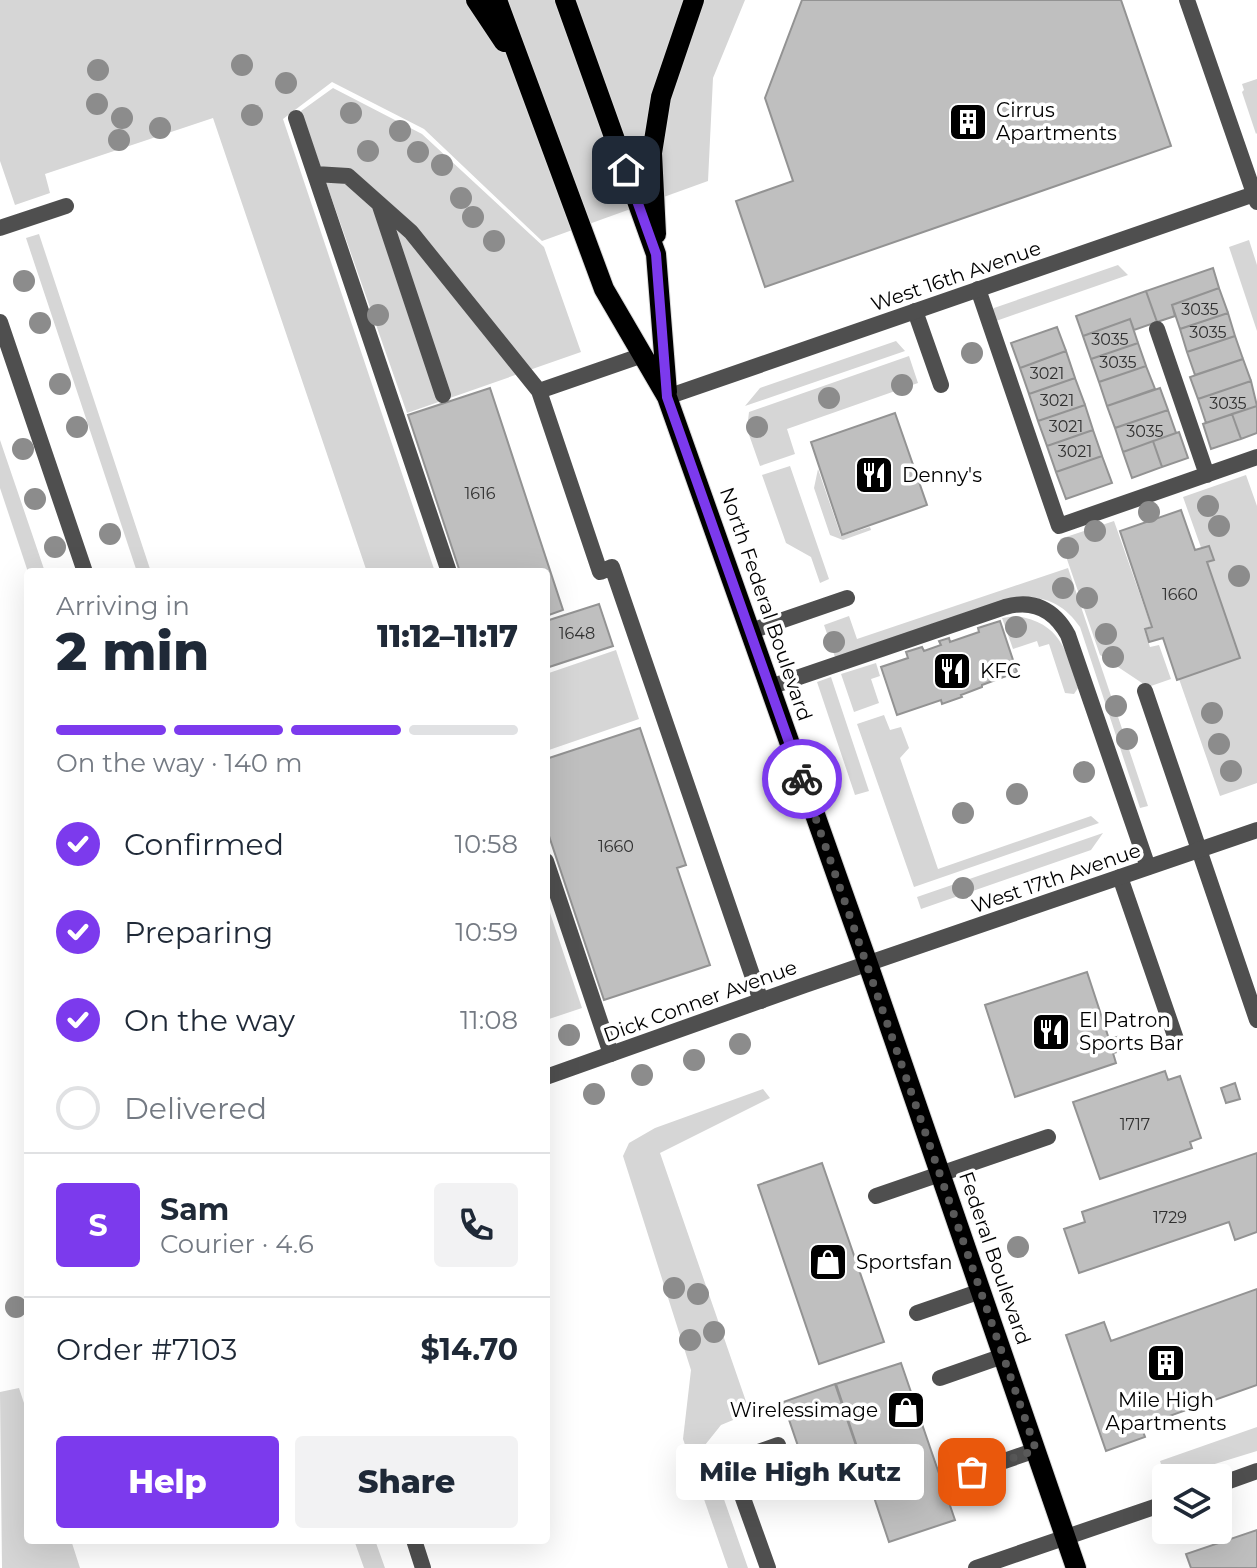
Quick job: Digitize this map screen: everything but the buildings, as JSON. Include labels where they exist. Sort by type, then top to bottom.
[{"type":"main road","points":[[476,0],[524,72]]},
{"type":"main road","name":"North Federal Boulevard","points":[[497,0],[604,289],[667,397],[868,964]]},
{"type":"main road","name":"North Federal Boulevard","points":[[565,0],[656,254],[667,397]]},
{"type":"main road","points":[[656,254],[652,153],[661,97],[694,0]]},
{"type":"main road","name":"Federal Boulevard","points":[[868,964],[1076,1568]]},
{"type":"street","points":[[1187,0],[1256,196]]},
{"type":"street","points":[[296,118],[448,568]]},
{"type":"street","points":[[315,174],[348,176],[411,232],[539,391],[600,572],[612,567],[761,1001]]},
{"type":"street","name":"West 16th Avenue","points":[[667,397],[1256,196]]},
{"type":"street","points":[[380,205],[443,395]]},
{"type":"street","points":[[0,228],[66,206]]},
{"type":"street","points":[[978,289],[1059,526],[1257,457]]},
{"type":"street","points":[[915,311],[941,385]]},
{"type":"street","points":[[0,322],[84,568]]},
{"type":"street","points":[[1157,329],[1207,475]]},
{"type":"street","points":[[539,391],[643,355]]},
{"type":"street","points":[[751,631],[847,598]]},
{"type":"street","points":[[770,687],[1020,603],[1050,611],[1061,621],[1068,635],[1148,867]]},
{"type":"street","points":[[1145,691],[1257,1020]]},
{"type":"street","name":"West 17th Avenue","points":[[868,964],[1257,830]]},
{"type":"street","points":[[550,873],[611,1054]]},
{"type":"street","points":[[1120,877],[1176,1039]]},
{"type":"street","name":"Dick Conner Avenue","points":[[550,1076],[868,964]]},
{"type":"street","points":[[876,1196],[1048,1137]]},
{"type":"street","points":[[917,1313],[981,1291]]},
{"type":"street","points":[[940,1378],[1003,1356]]},
{"type":"street","points":[[768,1568],[730,1462],[778,1445]]},
{"type":"street","points":[[972,1472],[1036,1450]]},
{"type":"street","points":[[1232,1480],[1257,1471]]},
{"type":"street","points":[[976,1568],[1152,1508]]},
{"type":"street","points":[[415,1544],[423,1568]]},
{"type":"shaded area","points":[[0,0],[745,0],[713,78],[708,181],[542,241],[424,129],[332,82],[283,119],[434,568],[366,568],[213,118],[45,174],[50,193],[15,205],[0,161]]},
{"type":"shaded area","points":[[1257,79],[1257,133],[1256,134],[1242,84]]},
{"type":"shaded area","points":[[333,88],[422,134],[544,247],[581,352],[407,413],[301,111]]},
{"type":"shaded area","points":[[39,234],[150,568],[136,568],[26,238]]},
{"type":"shaded area","points":[[1249,240],[1257,265],[1257,331],[1229,247]]},
{"type":"shaded area","points":[[1118,265],[1128,275],[996,321],[992,311],[994,308]]},
{"type":"shaded area","points":[[896,341],[905,351],[745,406],[760,388]]},
{"type":"shaded area","points":[[909,356],[918,383],[787,429],[795,454],[760,466],[747,429],[749,412]]},
{"type":"shaded area","points":[[0,440],[44,568],[27,568],[0,488]]},
{"type":"shaded area","points":[[790,466],[829,579],[820,583],[811,557],[786,543],[762,475]]},
{"type":"shaded area","points":[[818,469],[841,536],[870,527],[871,530],[843,540],[830,535],[814,488]]},
{"type":"shaded area","points":[[1246,475],[1257,506],[1257,783],[1220,796],[1179,679],[1240,657],[1183,497]]},
{"type":"shaded area","points":[[1114,521],[1151,626],[1144,629],[1150,647],[1159,645],[1171,679],[1148,687],[1100,655],[1060,539]]},
{"type":"shaded area","points":[[1068,568],[1148,806],[1140,808],[1080,627],[1067,612],[1053,603],[1036,598],[1017,598],[836,660],[824,625],[849,616],[857,639]]},
{"type":"shaded area","points":[[1016,616],[1043,625],[1059,640],[1078,688],[1074,694],[1065,693],[1049,644],[1039,647],[1037,641],[1013,649],[1002,618]]},
{"type":"shaded area","points":[[616,650],[639,719],[550,750],[550,673]]},
{"type":"shaded area","points":[[876,663],[880,676],[871,679],[879,703],[854,712],[841,674]]},
{"type":"shaded area","points":[[831,677],[869,791],[855,795],[817,682]]},
{"type":"shaded area","points":[[884,715],[890,730],[901,727],[909,748],[900,758],[938,869],[1091,816],[1099,823],[914,887],[857,724]]},
{"type":"shaded area","points":[[1103,833],[1091,850],[921,909],[917,897]]},
{"type":"shaded area","points":[[550,913],[582,1008],[550,1019]]},
{"type":"shaded area","points":[[763,1089],[770,1098],[660,1153],[750,1413],[721,1425],[705,1445],[748,1568],[728,1568],[683,1439],[691,1370],[623,1156],[629,1143],[655,1128]]},
{"type":"shaded area","points":[[19,1388],[24,1403],[24,1544],[72,1544],[80,1568],[2,1568],[0,1392]]},
{"type":"shaded area","points":[[1257,1427],[1257,1451],[1215,1464],[1161,1464],[1160,1461]]},
{"type":"shaded area","points":[[355,1544],[376,1544],[385,1568],[364,1568]]},
{"type":"way so far","points":[[802,779],[1036,1450],[972,1472]]},
{"type":"place","name":"Cirrus Apartments","points":[[968,122]]},
{"type":"place","name":"Denny's","points":[[874,475]]},
{"type":"place","name":"KFC","points":[[952,671]]},
{"type":"place","name":"El Patron Sports Bar","points":[[1051,1032]]},
{"type":"place","name":"Sportsfan","points":[[828,1262]]},
{"type":"place","name":"Mile High Apartments","points":[[1166,1363]]},
{"type":"place","name":"Wirelessimage","points":[[906,1410]]},
{"type":"place","name":"Mile High Kutz","points":[[972,1472]]},
{"type":"route","points":[[626,170],[656,254],[667,397],[802,779]]}]
